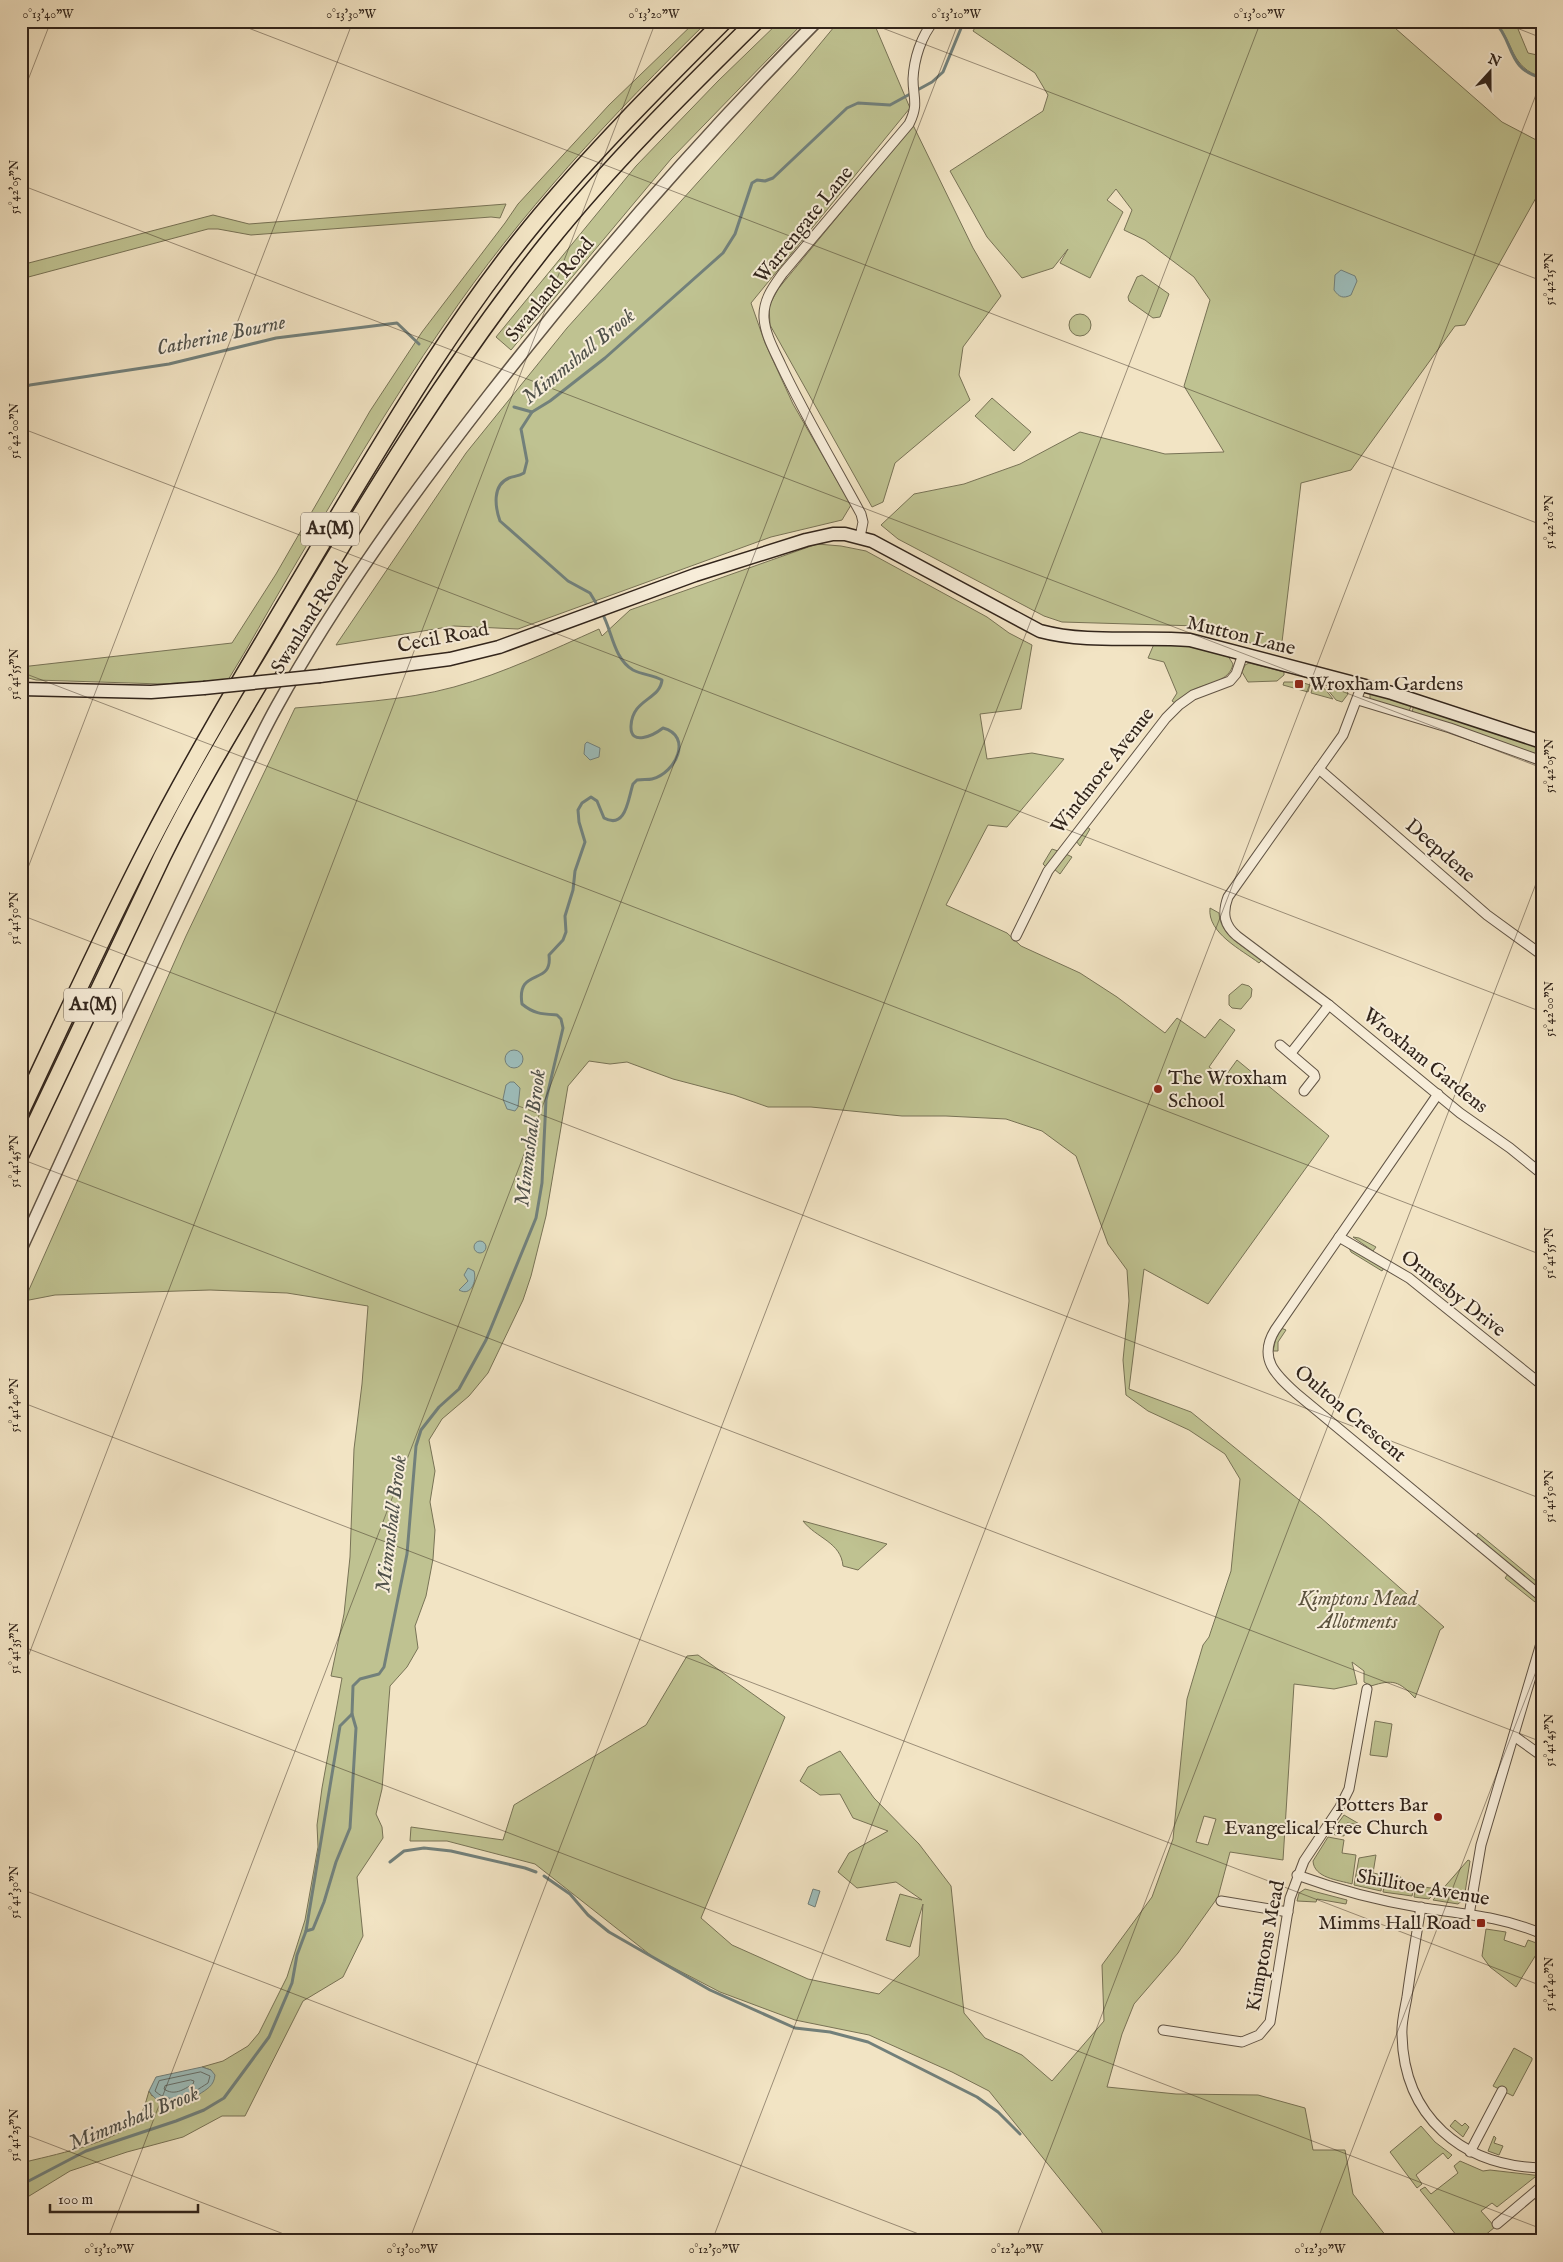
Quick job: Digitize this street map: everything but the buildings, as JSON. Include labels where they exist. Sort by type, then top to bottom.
[{"type":"highway","name":"A1(M)","points":[[21,1111],[144,855],[179,790],[238,686],[407,401],[461,321],[530,228],[581,168],[637,107],[724,21]]},
{"type":"highway","name":"A1(M)","points":[[21,1154],[163,855],[194,797],[352,529],[406,442],[498,307],[548,243],[647,130],[756,21]]},
{"type":"main road","name":"Cecil Road","points":[[21,689],[151,692],[320,676],[450,659],[499,647],[695,575],[806,540],[833,534],[857,536]]},
{"type":"main road","name":"Mutton Lane","points":[[857,536],[888,549],[1040,631],[1091,640],[1169,638],[1190,640],[1423,702],[1542,742]]},
{"type":"street","name":"Swanland Road","points":[[21,1249],[153,960],[275,709],[318,637],[417,490],[546,322],[661,186],[716,125],[817,21]]},
{"type":"street","name":"Warrengate Lane","points":[[857,536],[863,522],[861,514],[792,388],[771,343],[765,325],[764,309],[766,299],[783,273],[909,124],[914,113],[916,99],[913,87],[917,56],[926,32],[934,21]]},
{"type":"street","name":"Windmore Avenue","points":[[1016,936],[1048,871],[1166,718],[1193,695],[1230,681],[1236,674],[1243,654]]},
{"type":"street","name":"Wroxham Gardens","points":[[1362,685],[1358,700],[1342,735],[1230,894],[1224,912],[1225,921],[1232,932],[1329,1005],[1438,1094],[1542,1174]]},
{"type":"street","points":[[1358,700],[1450,728],[1542,761]]},
{"type":"street","name":"Deepdene","points":[[1319,769],[1486,915],[1542,955]]},
{"type":"street","points":[[1291,1053],[1329,1005]]},
{"type":"street","points":[[1280,1045],[1314,1074],[1315,1077],[1304,1091]]},
{"type":"street","name":"Oulton Crescent","points":[[1438,1094],[1271,1337],[1268,1353],[1274,1371],[1297,1394],[1542,1597]]},
{"type":"street","name":"Ormesby Drive","points":[[1339,1237],[1409,1278],[1542,1385]]},
{"type":"street","points":[[1469,1915],[1481,1845],[1542,1640]]},
{"type":"street","name":"Kimptons Mead","points":[[1163,2030],[1238,2042],[1247,2041],[1262,2032],[1270,2022],[1288,1912],[1297,1876],[1310,1852],[1340,1807],[1349,1789],[1366,1689]]},
{"type":"street","points":[[1514,1736],[1542,1756]]},
{"type":"street","name":"Shillitoe Avenue","points":[[1297,1876],[1350,1893],[1469,1915],[1519,1926],[1542,1934]]},
{"type":"street","points":[[1220,1901],[1288,1912]]},
{"type":"street","points":[[1421,1907],[1402,2034],[1405,2063],[1418,2100],[1430,2117],[1448,2136],[1470,2152],[1500,2164],[1542,2168]]},
{"type":"street","points":[[1470,2152],[1502,2091]]},
{"type":"street","points":[[1497,2224],[1542,2186]]},
{"type":"green space","points":[[696,21],[708,21],[637,92],[568,166],[504,243],[473,284],[383,418],[228,680],[162,684],[36,680],[21,676],[21,667],[232,643],[276,574],[370,411],[422,332],[518,204],[609,105]]},
{"type":"green space","points":[[780,21],[805,21],[671,159],[511,350],[496,337],[636,166],[718,81]]},
{"type":"green space","points":[[839,21],[873,21],[910,108],[751,303],[765,343],[793,404],[851,505],[842,520],[771,537],[518,629],[454,626],[336,645],[466,453],[567,328],[796,73]]},
{"type":"green space","points":[[979,21],[1387,21],[1502,122],[1542,143],[1542,187],[1465,325],[1455,326],[1351,470],[1301,483],[1282,642],[1278,652],[1198,626],[1062,622],[1044,616],[898,539],[881,525],[914,494],[964,484],[1020,464],[1080,432],[1165,454],[1224,452],[1184,386],[1210,300],[1194,277],[1145,240],[1124,230],[1132,210],[1116,189],[1107,200],[1123,212],[1090,278],[1060,263],[1068,249],[1053,268],[1022,278],[987,237],[950,171],[1043,111],[1048,95],[1035,73],[973,31]]},
{"type":"green space","points":[[1495,21],[1511,21],[1518,29],[1528,53],[1542,56],[1542,77],[1532,73],[1518,61],[1506,37]]},
{"type":"green space","points":[[913,125],[973,248],[1001,296],[963,347],[959,375],[970,400],[895,463],[883,502],[872,507],[770,325],[769,306],[778,289]]},
{"type":"green space","points":[[506,204],[500,218],[491,217],[251,235],[208,229],[21,279],[21,265],[213,215],[249,224]]},
{"type":"green space","points":[[1142,275],[1169,294],[1160,317],[1153,318],[1129,301],[1128,297],[1137,277]]},
{"type":"green space","points":[[1080,314],[1088,317],[1091,325],[1088,333],[1080,336],[1072,333],[1069,325],[1072,317]]},
{"type":"green space","points":[[992,398],[1031,432],[1014,451],[975,416]]},
{"type":"green space","name":"Kimptons Mead Allotments","points":[[817,544],[841,546],[866,551],[987,617],[1009,633],[1032,645],[1021,709],[980,714],[987,759],[1032,753],[1064,759],[1007,827],[988,825],[946,905],[1007,933],[1021,946],[1080,973],[1117,997],[1165,1033],[1177,1018],[1205,1038],[1220,1019],[1235,1030],[1209,1067],[1224,1078],[1237,1060],[1329,1136],[1208,1304],[1144,1269],[1129,1389],[1191,1412],[1320,1517],[1444,1627],[1440,1630],[1415,1698],[1395,1683],[1390,1682],[1371,1686],[1364,1682],[1364,1671],[1352,1662],[1357,1684],[1334,1689],[1294,1684],[1283,1860],[1230,1852],[1218,1897],[1178,1953],[1134,2004],[1122,2034],[1107,2087],[1176,2094],[1258,2095],[1305,2108],[1313,2150],[1345,2150],[1353,2194],[1390,2241],[1106,2241],[1101,2230],[989,2091],[952,2072],[869,2035],[795,2020],[720,1992],[653,1957],[535,1864],[447,1841],[410,1841],[411,1827],[503,1840],[514,1805],[646,1725],[687,1656],[698,1655],[785,1717],[701,1918],[732,1945],[808,1979],[879,1994],[919,1956],[923,1904],[910,1947],[886,1940],[900,1894],[922,1900],[896,1882],[857,1888],[838,1872],[849,1853],[888,1831],[853,1818],[840,1794],[820,1795],[800,1781],[808,1767],[840,1751],[874,1798],[919,1844],[951,1886],[964,2013],[985,2038],[1022,2055],[1052,2081],[1104,2021],[1102,1965],[1152,1897],[1173,1839],[1187,1699],[1203,1645],[1209,1637],[1231,1571],[1240,1479],[1225,1454],[1189,1430],[1148,1411],[1126,1395],[1123,1360],[1129,1301],[1127,1270],[1108,1244],[1076,1156],[1042,1131],[1006,1119],[902,1116],[811,1107],[768,1107],[734,1095],[673,1079],[627,1062],[610,1064],[589,1061],[568,1086],[546,1216],[523,1300],[488,1373],[469,1396],[442,1419],[429,1440],[435,1471],[430,1502],[435,1530],[433,1559],[426,1596],[415,1626],[418,1648],[407,1667],[390,1686],[382,1789],[376,1814],[382,1827],[383,1838],[357,1877],[363,1936],[343,1977],[303,2001],[245,2116],[222,2116],[183,2137],[127,2152],[70,2171],[21,2201],[21,2163],[81,2148],[111,2137],[138,2119],[144,2108],[149,2091],[152,2096],[211,2070],[202,2067],[223,2061],[248,2046],[259,2033],[287,1977],[305,1920],[318,1847],[317,1825],[322,1788],[342,1678],[331,1676],[344,1614],[350,1557],[354,1449],[362,1384],[368,1306],[287,1293],[210,1290],[55,1295],[24,1301],[186,936],[295,708],[395,698],[454,687],[509,668],[599,629],[602,636],[630,610]],"holes":[[[1204,1816],[1216,1819],[1208,1845],[1196,1842]]]},
{"type":"green space","points":[[1154,644],[1180,644],[1228,656],[1233,664],[1231,670],[1223,678],[1195,689],[1175,703],[1172,701],[1177,693],[1164,662],[1148,658]]},
{"type":"green space","points":[[1249,663],[1284,672],[1284,675],[1277,681],[1248,682],[1242,672],[1245,665]]},
{"type":"green space","points":[[1284,682],[1295,682],[1302,686],[1304,683],[1310,685],[1308,692],[1283,685]]},
{"type":"green space","points":[[1313,686],[1325,689],[1333,699],[1311,693]]},
{"type":"green space","points":[[1327,687],[1341,687],[1347,690],[1348,694],[1342,702],[1336,700]]},
{"type":"green space","points":[[1370,693],[1412,704],[1409,711],[1370,699]]},
{"type":"green space","points":[[1414,705],[1542,747],[1542,756],[1412,712]]},
{"type":"green space","points":[[1087,827],[1090,829],[1080,846],[1076,841]]},
{"type":"green space","points":[[1052,849],[1058,851],[1046,867],[1043,864]]},
{"type":"green space","points":[[1066,854],[1072,857],[1060,874],[1054,869]]},
{"type":"green space","points":[[1210,908],[1219,913],[1220,921],[1234,940],[1262,960],[1259,963],[1220,933],[1214,925]]},
{"type":"green space","points":[[1242,984],[1252,989],[1251,997],[1241,1009],[1232,1008],[1229,1005],[1229,995]]},
{"type":"green space","points":[[1353,1237],[1359,1238],[1376,1247],[1373,1251]]},
{"type":"green space","points":[[1348,1246],[1384,1268],[1382,1271],[1351,1252]]},
{"type":"green space","points":[[1281,1328],[1286,1330],[1278,1342],[1278,1351],[1273,1351],[1276,1338]]},
{"type":"green space","points":[[803,1521],[887,1544],[858,1570],[843,1566],[838,1551]]},
{"type":"green space","points":[[1478,1533],[1542,1586],[1542,1591],[1476,1537]]},
{"type":"green space","points":[[1508,1574],[1542,1603],[1535,1602],[1505,1578]]},
{"type":"green space","points":[[1375,1721],[1392,1724],[1387,1757],[1370,1755]]},
{"type":"green space","points":[[1344,1815],[1361,1825],[1347,1823],[1344,1836],[1330,1834]]},
{"type":"green space","points":[[1328,1837],[1344,1840],[1342,1853],[1356,1855],[1352,1884],[1322,1875],[1314,1867],[1313,1861]]},
{"type":"green space","points":[[1376,1855],[1373,1873],[1383,1875],[1381,1891],[1354,1885],[1359,1858]]},
{"type":"green space","points":[[1468,1860],[1470,1861],[1464,1899],[1458,1904],[1433,1900]]},
{"type":"green space","points":[[1386,1876],[1401,1877],[1401,1884],[1414,1886],[1412,1896],[1383,1892]]},
{"type":"green space","points":[[1416,1886],[1438,1889],[1429,1899],[1414,1897]]},
{"type":"green space","points":[[1305,1889],[1347,1900],[1346,1904],[1317,1899],[1316,1902],[1297,1901],[1299,1893]]},
{"type":"green space","points":[[1486,1929],[1506,1932],[1504,1940],[1525,1947],[1528,1940],[1542,1945],[1516,1987],[1490,1967],[1482,1956]]},
{"type":"green space","points":[[1514,2048],[1532,2058],[1532,2060],[1513,2096],[1493,2086]]},
{"type":"green space","points":[[1455,2120],[1462,2126],[1465,2123],[1469,2127],[1463,2137],[1450,2126]]},
{"type":"green space","points":[[1421,2126],[1435,2142],[1452,2155],[1448,2159],[1443,2153],[1416,2175],[1422,2184],[1417,2188],[1390,2152]]},
{"type":"green space","points":[[1494,2136],[1496,2138],[1494,2143],[1503,2146],[1499,2155],[1488,2151]]},
{"type":"green space","points":[[1460,2161],[1483,2171],[1490,2170],[1542,2176],[1542,2182],[1535,2177],[1497,2207],[1492,2203],[1481,2211],[1495,2227],[1478,2241],[1461,2241],[1420,2190],[1425,2187],[1431,2194],[1458,2173],[1454,2166]]},
{"type":"water","points":[[1341,270],[1355,276],[1357,281],[1351,295],[1346,297],[1339,296],[1334,290],[1335,275]]},
{"type":"water","points":[[587,742],[600,748],[599,757],[590,760],[584,754]]},
{"type":"water","points":[[514,1050],[520,1053],[523,1059],[520,1065],[514,1068],[508,1065],[505,1059],[508,1053]]},
{"type":"water","points":[[514,1082],[520,1088],[518,1107],[515,1111],[507,1109],[503,1099],[506,1085]]},
{"type":"water","points":[[482,1241],[485,1242],[485,1252],[478,1253],[475,1252],[474,1245],[475,1242]]},
{"type":"water","points":[[468,1268],[474,1271],[475,1279],[470,1290],[463,1292],[459,1290],[468,1281],[464,1275]]},
{"type":"water","points":[[813,1889],[820,1891],[815,1907],[808,1904]]},
{"type":"water","points":[[202,2067],[211,2070],[215,2075],[214,2079],[210,2087],[192,2098],[172,2104],[160,2101],[149,2091],[156,2077]]},
{"type":"waterway","name":"Mimmshall Brook","points":[[599,608],[590,593],[568,581],[500,521],[496,503],[497,491],[504,481],[524,473],[527,461],[521,429],[532,412],[550,401],[605,358],[723,253],[735,234],[752,183],[757,180],[765,181],[773,178],[847,108],[858,103],[890,105],[932,82],[943,72],[964,21]]},
{"type":"waterway","points":[[1494,21],[1501,29],[1512,54],[1522,68],[1530,74],[1542,78]]},
{"type":"waterway","name":"Catherine Bourne","points":[[21,389],[30,385],[169,364],[276,338],[397,323],[419,344]]},
{"type":"waterway","name":"Catherine Bourne","points":[[514,407],[532,412]]},
{"type":"waterway","name":"Mimmshall Brook","points":[[21,2185],[86,2151],[176,2121],[204,2110],[224,2098],[269,2037],[292,1983],[297,1955],[306,1931],[340,1726],[352,1714],[353,1686],[360,1679],[379,1674],[384,1667],[407,1554],[416,1446],[421,1430],[439,1407],[459,1389],[486,1340],[536,1218],[542,1183],[546,1100],[563,1028],[561,1019],[557,1015],[538,1013],[522,1004],[522,992],[524,985],[529,980],[546,971],[549,965],[549,955],[563,940],[566,932],[565,916],[573,890],[575,871],[585,842],[579,822],[578,810],[582,803],[591,797],[597,801],[604,818],[611,821],[617,820],[625,811],[633,784],[637,780],[652,779],[661,775],[668,770],[678,754],[677,738],[672,732],[663,728],[643,738],[634,736],[631,726],[636,710],[656,692],[662,680],[637,672],[626,665],[617,651],[602,613]]},
{"type":"waterway","name":"Mimmshall Brook","points":[[306,1931],[313,1929],[350,1828],[356,1728],[352,1714]]},
{"type":"waterway","points":[[390,1862],[404,1851],[424,1848],[451,1851],[536,1872]]},
{"type":"waterway","points":[[544,1876],[570,1894],[588,1915],[609,1932],[710,1990],[795,2028],[830,2032],[868,2042],[977,2097],[998,2112],[1020,2134]]},
{"type":"place","name":"Wroxham Gardens","points":[[1299,684]]},
{"type":"place","name":"The Wroxham School","points":[[1158,1089]]},
{"type":"place","name":"Potters Bar Evangelical Free Church","points":[[1438,1817]]},
{"type":"place","name":"Mimms Hall Road","points":[[1481,1923]]}]
